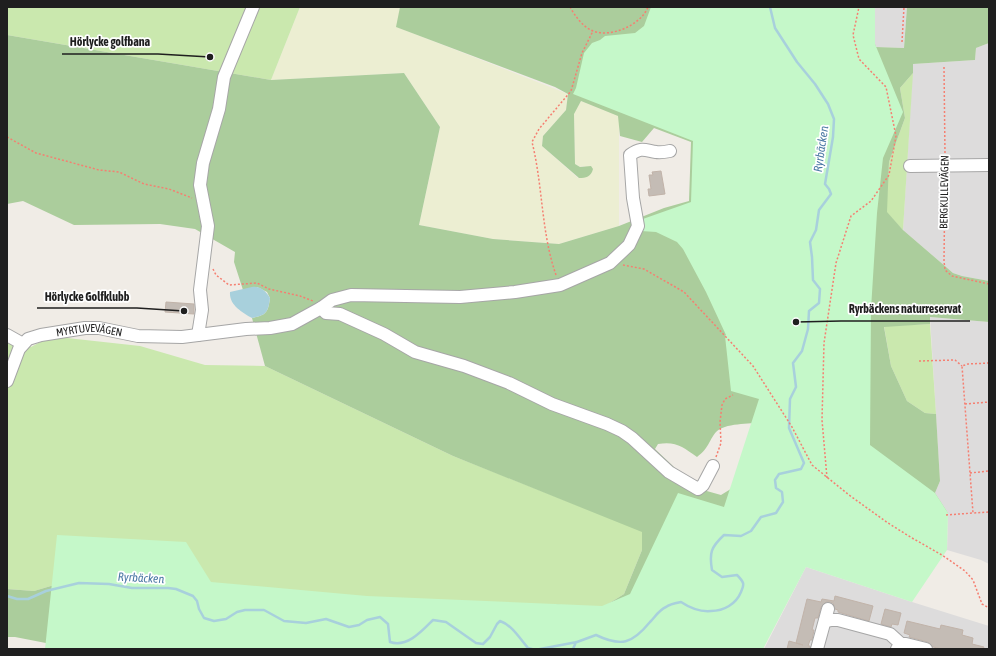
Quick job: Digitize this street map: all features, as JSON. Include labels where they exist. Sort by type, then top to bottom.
[{"type":"street","points":[[198,335],[202,310],[200,290],[208,226],[200,185],[203,163],[219,109],[224,77],[253,7]]},
{"type":"street","name":"MYRTUVEVÄGEN","points":[[23,344],[28,340],[41,335],[85,328],[99,328],[138,336],[182,337],[246,329],[270,328],[292,324],[332,300],[351,295],[460,297],[516,292],[560,285],[610,262],[629,245],[638,226],[633,198],[630,155],[636,151],[645,149],[657,153],[670,151]]},
{"type":"street","points":[[910,166],[989,165]]},
{"type":"street","points":[[322,307],[326,313],[340,314],[384,334],[415,352],[464,366],[510,383],[552,404],[612,426],[632,438],[669,472],[698,489],[703,484],[713,466]]},
{"type":"street","points":[[7,335],[23,344],[16,355],[7,381]]},
{"type":"street","points":[[817,649],[828,609]]},
{"type":"street","points":[[825,621],[838,620],[890,634],[899,646],[906,644],[926,649]]},
{"type":"path","points":[[570,7],[584,25],[593,31],[606,34],[619,31],[634,23],[648,7]]},
{"type":"path","points":[[827,478],[822,420],[824,343],[836,263],[851,216],[871,201],[889,174],[896,136],[886,87],[859,59],[853,35],[859,7]]},
{"type":"path","points":[[902,42],[904,7]]},
{"type":"path","points":[[560,285],[549,256],[536,159],[532,142],[539,129],[571,91],[582,53],[593,31]]},
{"type":"path","name":"BERGKULLEVÄGEN","points":[[944,67],[945,270],[952,276],[989,284]]},
{"type":"path","points":[[7,137],[36,153],[99,170],[119,172],[144,184],[169,189],[204,204]]},
{"type":"path","points":[[204,256],[216,275],[229,285],[257,283],[269,289],[300,296],[322,307]]},
{"type":"path","points":[[610,262],[644,269],[684,292],[752,366],[792,428],[812,465],[827,478],[888,523],[942,554],[965,571],[973,580],[982,604],[989,608]]},
{"type":"path","points":[[919,361],[955,360],[962,366],[973,513]]},
{"type":"path","points":[[962,366],[968,364],[989,363]]},
{"type":"path","points":[[713,466],[721,443],[720,422],[722,404],[725,399],[733,395]]},
{"type":"path","points":[[965,404],[989,402]]},
{"type":"path","points":[[970,473],[989,472]]},
{"type":"path","points":[[946,515],[989,512]]},
{"type":"shaded area","points":[[875,7],[907,7],[904,48],[876,47]]},
{"type":"shaded area","points":[[989,43],[989,281],[953,273],[903,230],[913,64],[975,60],[976,48]]},
{"type":"shaded area","points":[[930,317],[989,322],[989,564],[981,560],[947,550],[948,513],[935,493],[940,481]]},
{"type":"shaded area","points":[[806,567],[989,626],[989,649],[764,649]]},
{"type":"green space","points":[[7,7],[300,7],[271,80],[7,35]]},
{"type":"green space","points":[[300,7],[400,7],[397,27],[568,94],[566,110],[543,136],[542,146],[578,178],[585,166],[580,167],[575,164],[574,113],[581,101],[619,116],[619,226],[559,244],[493,239],[419,225],[440,127],[404,73],[271,80]]},
{"type":"green space","points":[[400,7],[875,7],[876,47],[904,48],[907,7],[989,7],[989,43],[976,48],[975,60],[913,64],[913,73],[900,88],[905,118],[889,162],[887,212],[903,230],[953,273],[989,281],[989,322],[930,317],[930,324],[884,327],[891,366],[907,401],[925,413],[936,414],[940,481],[935,493],[948,513],[874,506],[822,489],[768,539],[746,557],[753,594],[736,615],[678,625],[678,649],[52,649],[51,644],[15,637],[7,637],[7,589],[34,591],[61,583],[84,579],[121,581],[154,588],[180,574],[199,577],[227,598],[251,610],[315,620],[342,620],[370,617],[402,603],[534,607],[542,613],[557,604],[592,614],[624,594],[642,550],[642,532],[453,456],[265,366],[252,318],[260,316],[266,312],[270,298],[267,292],[257,287],[243,290],[234,262],[235,252],[195,229],[160,224],[74,225],[23,201],[7,204],[7,35],[271,80],[404,73],[440,127],[419,225],[493,239],[559,244],[619,226],[664,208],[689,201],[691,142],[654,128],[642,142],[620,136],[618,116],[581,101],[574,114],[575,164],[580,167],[591,166],[593,169],[591,174],[588,176],[579,178],[542,146],[543,136],[566,110],[568,94],[555,87],[396,27]],"holes":[[[762,422],[779,426],[779,430],[760,448],[754,468],[747,479],[721,495],[696,488],[655,449],[658,444],[670,443],[683,448],[697,457],[704,451],[713,436],[720,429],[731,425]]]},
{"type":"green space","points":[[651,7],[875,7],[875,44],[903,112],[883,158],[877,213],[871,309],[870,445],[935,493],[948,513],[947,550],[912,602],[806,567],[763,649],[45,649],[57,535],[186,542],[211,582],[367,596],[602,606],[630,594],[678,493],[724,507],[759,399],[731,391],[726,335],[706,292],[683,249],[677,242],[656,232],[641,231],[640,220],[691,202],[693,141],[573,94],[576,88],[584,53],[592,43],[605,36],[635,33],[644,26]]},
{"type":"green space","points":[[913,73],[903,230],[886,212],[889,162],[905,118],[900,88]]},
{"type":"green space","points":[[930,324],[936,414],[925,413],[907,401],[891,366],[884,326]]},
{"type":"green space","points":[[58,337],[140,346],[205,365],[265,366],[453,456],[642,531],[642,550],[624,594],[592,614],[61,583],[34,591],[7,589],[7,339],[31,347],[44,340]]},
{"type":"water","points":[[258,287],[267,293],[270,298],[266,312],[260,316],[252,318],[240,311],[234,304],[230,297],[230,292]]},
{"type":"building","points":[[661,171],[665,194],[649,196],[648,189],[651,189],[649,175],[653,175],[652,172]]},
{"type":"building","points":[[166,302],[194,304],[194,314],[165,312]]},
{"type":"building","points":[[835,596],[873,606],[869,621],[838,612],[833,603],[826,602],[821,607],[818,618],[815,618],[812,630],[814,630],[812,640],[810,640],[808,646],[810,646],[810,649],[787,649],[789,641],[796,643],[807,599],[821,602],[822,599],[834,601]]},
{"type":"building","points":[[885,609],[901,613],[898,625],[892,624],[891,627],[881,624]]},
{"type":"building","points":[[907,621],[940,629],[941,625],[963,630],[962,635],[973,638],[972,644],[984,647],[983,649],[942,649],[933,647],[928,642],[909,637],[910,635],[904,633]]},
{"type":"waterway","name":"Ryrbäcken","points":[[540,649],[577,642],[596,635],[605,639],[619,642],[632,639],[644,629],[661,610],[675,603],[681,602],[703,611],[716,611],[729,606],[739,596],[743,588],[743,583],[737,575],[722,577],[712,570],[711,555],[716,543],[724,535],[741,536],[751,531],[761,517],[776,513],[783,502],[782,492],[776,488],[775,480],[779,474],[801,469],[804,463],[789,428],[790,399],[796,387],[793,363],[802,351],[808,329],[809,311],[819,303],[820,289],[813,280],[810,242],[816,230],[819,210],[831,194],[825,184],[833,137],[834,119],[828,104],[815,84],[797,62],[775,28],[770,7]]},
{"type":"waterway","name":"Ryrbäcken","points":[[7,596],[17,599],[28,599],[46,591],[79,583],[109,584],[132,588],[168,588],[176,589],[193,596],[197,601],[204,618],[214,621],[226,619],[237,612],[245,610],[264,610],[284,621],[306,623],[326,619],[349,627],[380,617],[388,624],[390,642],[396,643],[408,641],[433,620],[446,622],[476,643],[483,644],[490,637],[500,621],[516,633],[528,648],[532,649]]},
{"type":"waterway","name":"Ryrbäcken","points":[[573,649],[576,642]]},
{"type":"place","name":"Hörlycke golfbana","points":[[210,57]]},
{"type":"place","name":"Hörlycke Golfklubb","points":[[184,311]]},
{"type":"place","name":"Ryrbäckens naturreservat","points":[[796,322]]}]
